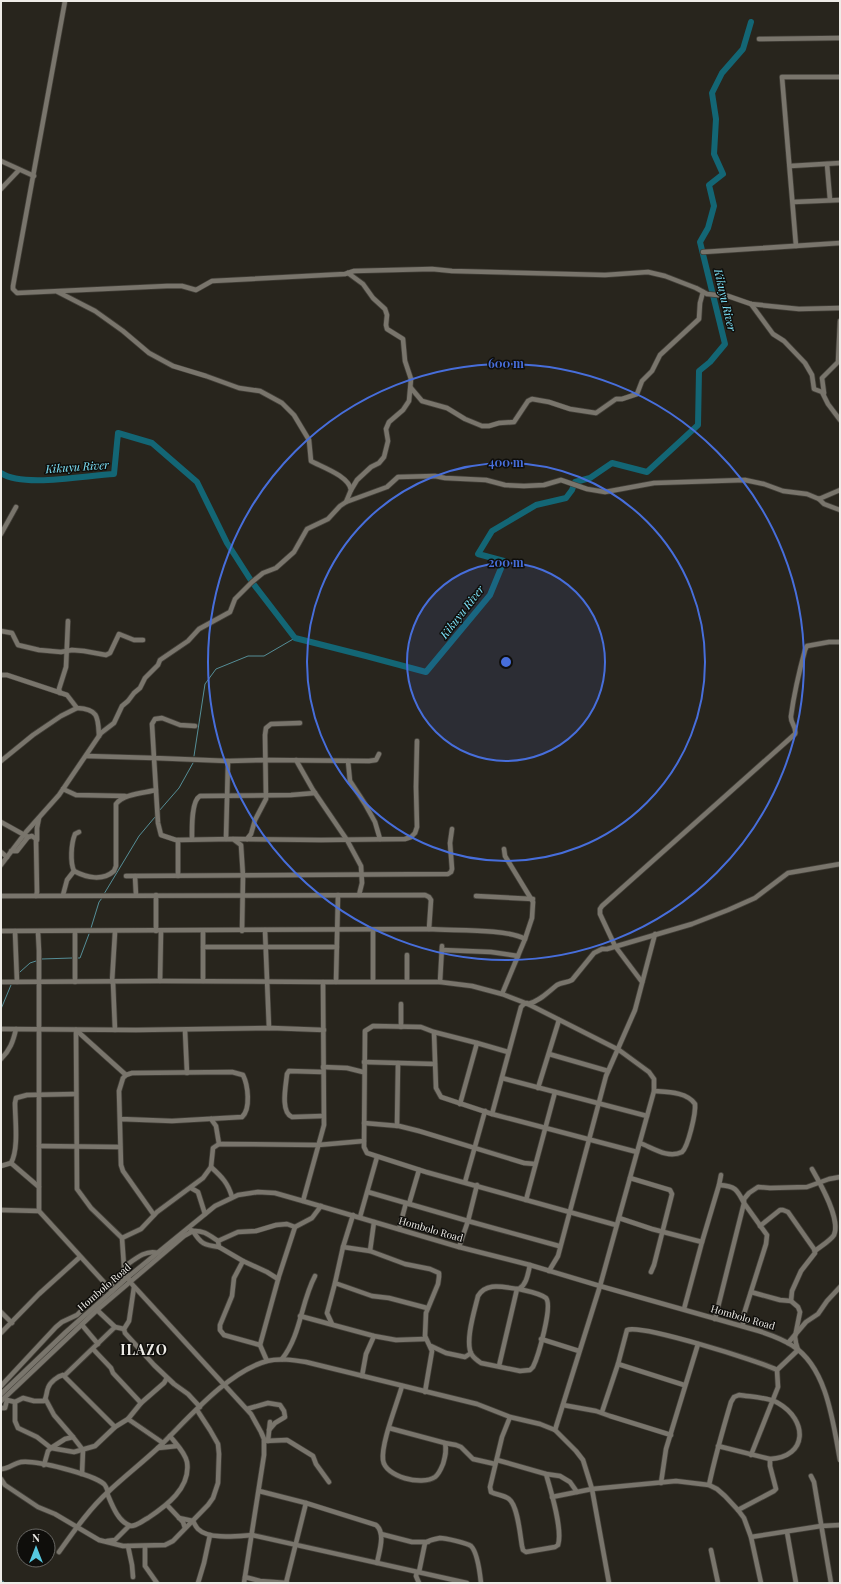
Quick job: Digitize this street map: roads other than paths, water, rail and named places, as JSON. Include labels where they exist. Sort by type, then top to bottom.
[{"type":"street","points":[[65,1],[13,288],[17,293],[167,286],[182,286],[196,290],[212,282],[348,273],[354,271],[432,269],[452,271],[605,275],[644,271],[665,276],[703,292],[713,295],[728,296],[751,304],[799,310],[840,308]]},
{"type":"street","points":[[759,38],[840,38]]},
{"type":"street","points":[[796,246],[782,77],[840,77]]},
{"type":"street","points":[[1,161],[34,176]]},
{"type":"street","points":[[790,166],[840,163]]},
{"type":"street","points":[[827,164],[830,200]]},
{"type":"street","points":[[1,189],[19,170]]},
{"type":"street","points":[[793,202],[840,200]]},
{"type":"street","points":[[703,252],[840,243]]},
{"type":"street","points":[[346,502],[357,480],[371,467],[379,463],[384,457],[388,441],[386,429],[389,422],[400,414],[408,405],[411,388],[411,379],[405,360],[403,339],[387,329],[387,315],[385,309],[373,298],[363,284],[348,273]]},
{"type":"street","points":[[55,291],[95,311],[123,331],[149,353],[173,366],[239,388],[260,391],[276,400],[289,409],[294,415],[309,440],[311,461],[332,471],[348,483],[351,490]]},
{"type":"street","points":[[411,388],[423,402],[447,408],[465,419],[483,426],[514,422],[528,401],[532,399],[570,409],[597,413],[616,399],[622,399],[637,394],[642,382],[652,371],[660,354],[700,319],[700,304],[703,292]]},
{"type":"street","points":[[751,304],[773,334],[784,341],[805,363],[812,375],[814,389],[821,391],[824,395]]},
{"type":"street","points":[[840,321],[838,362],[822,378],[824,395],[828,404],[840,420]]},
{"type":"street","points":[[1,865],[26,836],[39,817],[62,789],[99,736],[114,723],[122,706],[140,688],[145,678],[158,665],[160,660],[188,641],[199,629],[230,612],[237,598],[252,582],[264,573],[276,568],[294,552],[307,529],[328,519],[340,506],[346,502],[387,487],[398,477],[423,475],[486,480],[505,485],[524,486],[544,485],[561,480],[587,489],[605,492],[654,483],[745,480],[764,484],[783,491],[807,494],[819,499],[824,504],[840,510]]},
{"type":"street","points":[[819,499],[840,490]]},
{"type":"street","points":[[1,534],[16,507]]},
{"type":"street","points":[[60,693],[59,689],[66,667],[68,621]]},
{"type":"street","points":[[1,631],[12,633],[18,645],[39,650],[67,652],[72,650],[106,655],[110,653],[119,634],[134,640],[143,640]]},
{"type":"street","points":[[642,982],[615,946],[600,914],[600,909],[795,734],[796,728],[791,719],[797,678],[805,650],[807,646],[829,642],[840,642]]},
{"type":"street","points":[[1,675],[7,675],[70,697],[77,708]]},
{"type":"street","points":[[1,761],[33,735],[61,716],[77,708],[90,710],[96,714],[98,717],[99,736]]},
{"type":"street","points":[[195,726],[180,725],[162,718],[155,719],[152,724],[158,823],[161,835],[169,839],[347,840],[405,839],[411,837],[415,833],[417,827],[417,741]]},
{"type":"street","points":[[246,839],[251,834],[255,820],[265,804],[266,728],[271,724],[300,723]]},
{"type":"street","points":[[86,756],[228,762],[266,760],[376,760],[379,754]]},
{"type":"street","points":[[296,760],[315,793],[347,840],[361,866],[362,876],[359,895]]},
{"type":"street","points":[[348,761],[350,781],[375,822],[380,839]]},
{"type":"street","points":[[226,839],[228,762]]},
{"type":"street","points":[[62,789],[76,795],[130,796]]},
{"type":"street","points":[[79,832],[75,834],[72,842],[72,867],[74,871],[81,875],[94,878],[106,876],[114,871],[116,866],[116,804],[119,800],[130,796],[156,790]]},
{"type":"street","points":[[192,840],[194,806],[197,797],[205,795],[291,795],[315,793]]},
{"type":"street","points":[[36,896],[38,892],[37,828],[39,817]]},
{"type":"street","points":[[1,822],[26,836],[34,837],[37,842]]},
{"type":"street","points":[[126,876],[362,876],[448,874],[452,869],[450,843],[452,829]]},
{"type":"street","points":[[233,839],[241,846],[243,876],[242,931]]},
{"type":"street","points":[[178,840],[178,876]]},
{"type":"street","points":[[502,994],[525,939],[532,918],[534,904],[533,899],[506,856],[504,850]]},
{"type":"street","points":[[1,852],[7,857]]},
{"type":"street","points":[[492,1114],[521,1007],[524,1004],[540,998],[558,984],[572,980],[594,953],[692,924],[749,901],[761,894],[774,882],[788,873],[840,864]]},
{"type":"street","points":[[63,895],[67,880],[74,871]]},
{"type":"street","points":[[135,876],[136,895]]},
{"type":"street","points":[[156,895],[160,981]]},
{"type":"street","points":[[336,982],[338,895]]},
{"type":"street","points":[[1,896],[425,895],[431,900],[428,929]]},
{"type":"street","points":[[476,896],[533,899]]},
{"type":"street","points":[[1,931],[38,932],[65,930],[74,932],[115,932],[428,929],[489,931],[512,934],[525,939]]},
{"type":"street","points":[[265,930],[269,1028]]},
{"type":"street","points":[[373,930],[374,982]]},
{"type":"street","points":[[15,931],[17,982]]},
{"type":"street","points":[[203,931],[203,981]]},
{"type":"street","points":[[38,932],[40,1094],[39,1211],[112,1291]]},
{"type":"street","points":[[74,932],[75,982]]},
{"type":"street","points":[[114,1030],[113,982],[115,932]]},
{"type":"street","points":[[549,1271],[558,1256],[559,1246],[570,1212],[598,1104],[608,1072],[619,1050],[635,1010],[655,934]]},
{"type":"street","points":[[203,947],[337,946]]},
{"type":"street","points":[[440,982],[442,948],[518,956]]},
{"type":"street","points":[[407,955],[407,981]]},
{"type":"street","points":[[1,982],[407,981],[440,982],[472,986],[502,994],[527,1004],[619,1050],[650,1072],[654,1079],[654,1091],[600,1286],[556,1430]]},
{"type":"street","points":[[303,1201],[324,1126],[323,982]]},
{"type":"street","points":[[401,1004],[401,1027]]},
{"type":"street","points":[[538,1088],[559,1020]]},
{"type":"street","points":[[508,1052],[434,1032],[421,1027],[374,1026],[365,1031],[364,1147],[367,1153],[419,1170],[616,1225]]},
{"type":"street","points":[[1,1029],[185,1030],[269,1028],[324,1030]]},
{"type":"street","points":[[1,1059],[13,1043],[16,1030]]},
{"type":"street","points":[[76,1030],[126,1075]]},
{"type":"street","points":[[76,1030],[77,1191],[91,1208],[122,1238],[124,1267],[129,1280],[134,1287],[247,1410],[266,1441]]},
{"type":"street","points":[[185,1030],[186,1073]]},
{"type":"street","points":[[434,1032],[437,1091],[441,1097],[492,1114],[637,1152]]},
{"type":"street","points":[[460,1104],[477,1043]]},
{"type":"street","points":[[549,1054],[608,1072]]},
{"type":"street","points":[[324,1116],[292,1117],[287,1113],[284,1102],[287,1074],[289,1071],[364,1067],[398,1063],[435,1064]]},
{"type":"street","points":[[397,1126],[398,1063]]},
{"type":"street","points":[[120,1119],[172,1121],[242,1118],[245,1115],[247,1089],[246,1082],[243,1075],[232,1072],[135,1073],[126,1075],[119,1092],[120,1147],[123,1170],[154,1215]]},
{"type":"street","points":[[502,1078],[647,1116]]},
{"type":"street","points":[[640,1143],[662,1153],[674,1155],[682,1152],[686,1146],[695,1104],[690,1098],[682,1095],[654,1091]]},
{"type":"street","points":[[526,1200],[555,1092]]},
{"type":"street","points":[[1,1166],[11,1162],[14,1154],[15,1101],[20,1096],[40,1094],[76,1094]]},
{"type":"street","points":[[465,1182],[485,1111]]},
{"type":"street","points":[[211,1119],[216,1126],[220,1144]]},
{"type":"street","points":[[364,1123],[397,1126],[449,1139],[524,1163],[535,1164]]},
{"type":"street","points":[[122,1238],[141,1229],[154,1215],[191,1188],[208,1173],[211,1167],[213,1148],[220,1144],[318,1145],[364,1142]]},
{"type":"street","points":[[39,1146],[120,1147]]},
{"type":"street","points":[[360,1217],[377,1157]]},
{"type":"street","points":[[11,1162],[39,1187]]},
{"type":"street","points":[[211,1167],[225,1179],[232,1197]]},
{"type":"street","points":[[792,1301],[792,1291],[801,1271],[807,1262],[812,1258],[815,1251],[832,1237],[836,1229],[834,1214],[812,1169]]},
{"type":"street","points":[[399,1228],[419,1170]]},
{"type":"street","points":[[684,1309],[721,1175]]},
{"type":"street","points":[[715,1319],[744,1198],[749,1192],[758,1186],[770,1188],[800,1188],[820,1184],[829,1179],[840,1177]]},
{"type":"street","points":[[630,1178],[670,1190],[672,1196],[651,1272]]},
{"type":"street","points":[[198,1182],[198,1192],[205,1214]]},
{"type":"street","points":[[719,1185],[729,1186],[738,1191],[744,1203],[767,1236],[766,1244],[743,1317],[743,1326]]},
{"type":"street","points":[[459,1247],[468,1221],[477,1186]]},
{"type":"street","points":[[191,1188],[198,1192]]},
{"type":"street","name":"Hombolo Road","points":[[1,1394],[66,1332],[95,1308],[112,1291],[129,1280],[158,1253],[215,1206],[232,1197],[247,1193],[267,1192],[399,1228],[459,1247],[530,1265],[780,1338],[798,1350],[818,1374],[821,1380],[826,1394],[840,1459]]},
{"type":"street","points":[[368,1192],[559,1246]]},
{"type":"street","points":[[267,1361],[260,1344],[278,1279],[295,1227],[312,1218],[322,1206]]},
{"type":"street","points":[[1,1210],[39,1211]]},
{"type":"street","points":[[760,1226],[780,1210],[788,1212],[807,1237],[815,1251]]},
{"type":"street","points":[[332,1324],[327,1313],[343,1246],[353,1215]]},
{"type":"street","points":[[619,1218],[630,1223],[702,1242]]},
{"type":"street","points":[[370,1251],[374,1222]]},
{"type":"street","points":[[218,1241],[238,1232],[256,1231],[287,1224],[295,1227]]},
{"type":"street","points":[[189,1227],[204,1245],[219,1246],[243,1261],[278,1279]]},
{"type":"street","points":[[1,1400],[82,1324],[95,1308],[176,1243],[193,1231],[201,1230],[218,1241],[219,1246]]},
{"type":"street","points":[[343,1246],[370,1251],[405,1264],[430,1269],[439,1273],[440,1277],[438,1284],[427,1308],[425,1339],[431,1346],[446,1353],[465,1357],[471,1353]]},
{"type":"street","points":[[124,1267],[144,1253],[150,1251],[158,1253]]},
{"type":"street","points":[[1,1333],[39,1294],[80,1257]]},
{"type":"street","points":[[243,1261],[234,1278],[232,1296],[220,1325],[220,1330],[224,1335],[260,1344]]},
{"type":"street","points":[[499,1366],[518,1289],[524,1286],[530,1265]]},
{"type":"street","points":[[1,1386],[62,1322],[77,1315],[108,1287],[124,1276],[129,1280]]},
{"type":"street","points":[[282,1359],[291,1347],[309,1288],[315,1276]]},
{"type":"street","points":[[335,1283],[372,1296],[389,1298],[427,1308]]},
{"type":"street","points":[[124,1329],[129,1322],[134,1287]]},
{"type":"street","points":[[488,1287],[518,1289],[539,1295],[547,1300],[549,1304],[542,1339],[535,1363],[530,1370],[520,1371],[482,1363],[472,1356],[469,1344],[477,1300],[481,1292],[488,1287]]},
{"type":"street","points":[[788,1343],[806,1322],[818,1314],[827,1301],[840,1287]]},
{"type":"street","points":[[751,1292],[780,1300],[792,1301],[798,1307],[800,1312],[796,1332],[796,1343],[798,1350],[777,1370]]},
{"type":"street","points":[[90,1302],[115,1327],[124,1329]]},
{"type":"street","points":[[1,1312],[12,1323]]},
{"type":"street","points":[[300,1316],[374,1336],[396,1340],[425,1339]]},
{"type":"street","points":[[82,1324],[98,1344]]},
{"type":"street","points":[[82,1474],[83,1450],[48,1406],[46,1400],[49,1385],[58,1377],[64,1375],[115,1327]]},
{"type":"street","points":[[1,1479],[3,1485],[38,1506],[105,1542],[128,1546],[165,1545],[173,1541],[213,1498],[218,1484],[218,1444],[188,1394],[167,1378],[126,1335],[124,1329]]},
{"type":"street","points":[[602,1412],[618,1364],[626,1332],[629,1329],[698,1344],[753,1360],[777,1370]]},
{"type":"street","points":[[362,1376],[366,1354],[374,1336]]},
{"type":"street","points":[[542,1339],[580,1351]]},
{"type":"street","points":[[661,1483],[666,1449],[672,1435],[684,1385],[698,1344]]},
{"type":"street","points":[[425,1392],[428,1380],[428,1367],[432,1358],[431,1346]]},
{"type":"street","points":[[93,1349],[141,1403]]},
{"type":"street","points":[[60,1552],[77,1527],[107,1492],[158,1448],[224,1384],[250,1368],[267,1361],[282,1359],[306,1362],[477,1404],[510,1417],[540,1424],[556,1430],[583,1460],[592,1489],[609,1583]]},
{"type":"street","points":[[618,1364],[684,1385]]},
{"type":"street","points":[[751,1455],[774,1401],[778,1383],[777,1370]]},
{"type":"street","points":[[64,1375],[115,1426]]},
{"type":"street","points":[[15,1402],[15,1421],[18,1428],[37,1437],[51,1448],[74,1452],[97,1444],[115,1426],[128,1419],[141,1403],[164,1383],[167,1378]]},
{"type":"street","points":[[402,1386],[384,1445],[383,1455],[384,1464],[386,1467],[396,1474],[408,1479],[424,1481],[436,1476],[439,1472],[446,1453],[445,1444]]},
{"type":"street","points":[[709,1485],[718,1446],[731,1402],[734,1397],[739,1395],[774,1401],[784,1407],[795,1417],[800,1430],[797,1445],[792,1452],[783,1457],[770,1460],[718,1446]]},
{"type":"street","points":[[1,1408],[5,1408],[6,1400],[15,1402],[22,1398],[39,1402],[46,1400]]},
{"type":"street","points":[[244,1583],[266,1441],[270,1430],[275,1423],[285,1417],[284,1411],[280,1405],[268,1403],[247,1410]]},
{"type":"street","points":[[563,1405],[602,1412],[610,1416],[672,1435]]},
{"type":"street","points":[[510,1417],[502,1437],[490,1485],[491,1492],[504,1496],[511,1501],[518,1521],[523,1550],[526,1552],[558,1545],[560,1538],[546,1474]]},
{"type":"street","points":[[128,1419],[163,1443]]},
{"type":"street","points":[[270,1422],[270,1430]]},
{"type":"street","points":[[389,1428],[461,1447],[473,1459],[496,1462],[560,1476],[570,1482],[577,1492]]},
{"type":"street","points":[[105,1542],[115,1540],[129,1526],[138,1524],[167,1506],[174,1498],[187,1475],[187,1460],[170,1436]]},
{"type":"street","points":[[44,1465],[48,1451],[51,1448],[65,1439],[73,1437]]},
{"type":"street","points":[[266,1441],[286,1440],[313,1456],[316,1464],[329,1482]]},
{"type":"street","points":[[158,1448],[177,1446]]},
{"type":"street","points":[[740,1512],[776,1489],[770,1466],[770,1460]]},
{"type":"street","points":[[1,1469],[20,1462],[44,1465],[82,1474],[104,1484],[117,1484]]},
{"type":"street","points":[[811,1476],[814,1482],[831,1583]]},
{"type":"street","points":[[552,1498],[592,1489],[676,1481],[709,1485],[718,1489],[744,1518],[751,1537],[761,1583]]},
{"type":"street","points":[[104,1484],[118,1515],[129,1526]]},
{"type":"street","points":[[259,1491],[306,1503],[371,1523],[379,1527],[381,1534],[377,1563]]},
{"type":"street","points":[[245,1577],[260,1581],[287,1583],[306,1503]]},
{"type":"street","points":[[167,1506],[179,1518],[185,1528]]},
{"type":"street","points":[[179,1518],[193,1521],[199,1530],[210,1534],[233,1536],[252,1535],[468,1583]]},
{"type":"street","points":[[751,1537],[821,1526],[840,1525]]},
{"type":"street","points":[[787,1532],[796,1583]]},
{"type":"street","points":[[198,1583],[210,1534]]},
{"type":"street","points":[[381,1534],[412,1542],[428,1542],[442,1538],[470,1545],[474,1550],[480,1572],[481,1583]]},
{"type":"street","points":[[418,1583],[416,1576],[424,1546],[428,1542]]},
{"type":"street","points":[[128,1546],[133,1577]]},
{"type":"street","points":[[145,1546],[145,1566],[157,1583]]},
{"type":"street","points":[[711,1550],[718,1583]]},
{"type":"waterway","name":"Kikuyu River","points":[[1,473],[24,480],[56,480],[114,474],[118,433],[152,443],[197,482],[227,543],[252,582],[295,638],[426,672],[490,595],[504,561],[478,554],[492,531],[536,505],[566,498],[572,490],[575,482],[590,478],[612,463],[647,472],[698,425],[699,371],[710,362],[725,344],[700,242],[708,228],[714,206],[709,185],[723,174],[714,154],[716,119],[712,93],[722,73],[743,49],[751,22]]},
{"type":"waterway","points":[[194,756],[205,684],[216,669],[248,656],[264,656],[295,638]]},
{"type":"waterway","points":[[159,811],[179,788],[193,763]]},
{"type":"waterway","points":[[104,894],[139,836],[155,817]]},
{"type":"waterway","points":[[91,928],[99,902],[102,898]]},
{"type":"waterway","points":[[77,958],[80,958],[89,934]]},
{"type":"waterway","points":[[42,959],[72,958]]},
{"type":"waterway","points":[[20,972],[30,963],[36,961]]},
{"type":"waterway","points":[[1,1009],[11,985]]},
{"type":"waterway","points":[[1,1580],[5,1583]]},
{"type":"district","name":"ILAZO","points":[[144,1350]]}]
